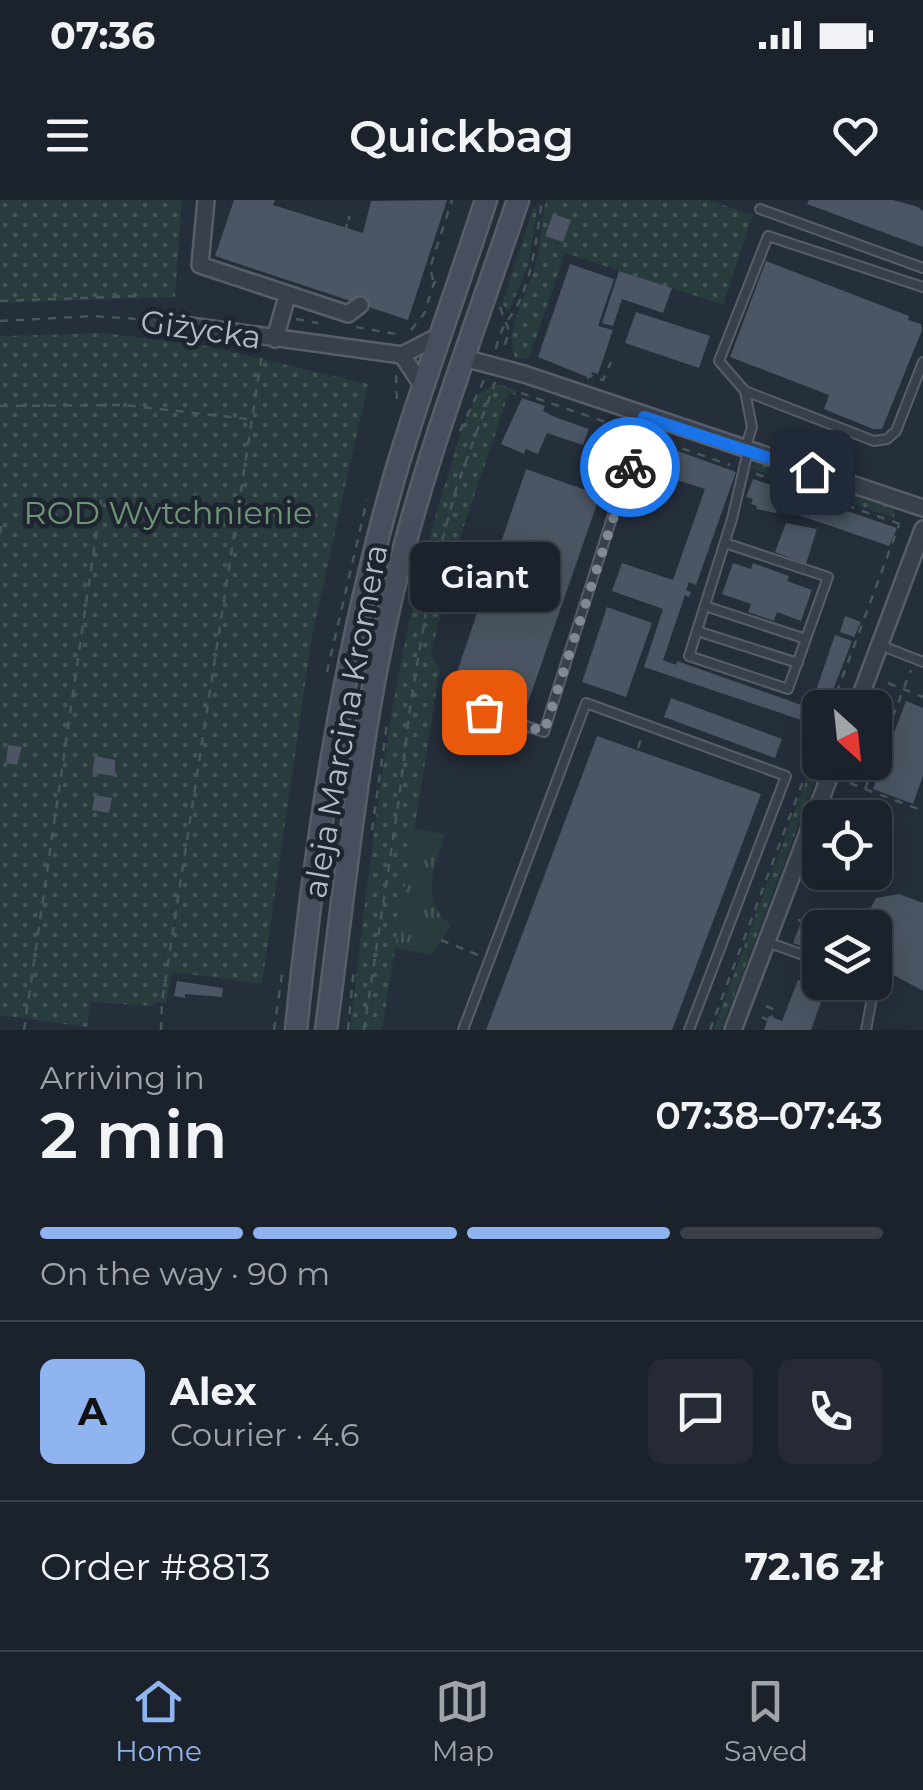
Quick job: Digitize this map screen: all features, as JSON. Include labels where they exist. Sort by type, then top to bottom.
[{"type":"main road","name":"aleja Marcina Kromera","points":[[296,1030],[350,662],[397,467],[486,200]]},
{"type":"main road","name":"aleja Marcina Kromera","points":[[326,1030],[386,623],[425,472],[518,200]]},
{"type":"street","points":[[206,200],[200,265],[348,314],[360,306]]},
{"type":"street","points":[[275,339],[287,296]]},
{"type":"street","name":"Giżycka","points":[[154,321],[275,339],[404,348]]},
{"type":"street","points":[[424,388],[404,348],[442,334]]},
{"type":"street","points":[[464,358],[524,374],[916,506]]},
{"type":"street","points":[[863,690],[923,529]]},
{"type":"street","points":[[733,1030],[828,780]]},
{"type":"lane","points":[[760,209],[923,268]]},
{"type":"lane","points":[[923,286],[768,236],[718,361],[745,392],[874,441],[887,439],[896,431],[923,362]]},
{"type":"lane","points":[[725,543],[828,576],[788,689],[690,656],[725,543],[752,427],[745,392]]},
{"type":"lane","points":[[455,702],[544,732],[644,417]]},
{"type":"lane","points":[[705,606],[806,639]]},
{"type":"lane","points":[[697,631],[798,662]]},
{"type":"lane","points":[[880,644],[919,660]]},
{"type":"lane","points":[[463,1030],[586,703],[786,776],[689,1030]]},
{"type":"lane","points":[[767,942],[802,954]]},
{"type":"lane","points":[[866,1030],[872,1000]]},
{"type":"path","points":[[404,348],[412,328],[424,314],[435,283],[430,268],[452,200]]},
{"type":"path","points":[[495,351],[533,263],[542,200]]},
{"type":"path","points":[[0,301],[135,296]]},
{"type":"path","points":[[497,302],[509,331],[501,358]]},
{"type":"path","name":"Giżycka","points":[[0,321],[94,316],[154,321]]},
{"type":"path","points":[[161,1030],[162,1002],[261,358]]},
{"type":"path","points":[[588,378],[589,375],[603,380],[611,362]]},
{"type":"path","points":[[456,444],[486,376]]},
{"type":"path","points":[[364,1030],[432,577],[457,486],[496,381]]},
{"type":"path","points":[[467,398],[479,386]]},
{"type":"path","points":[[521,392],[900,524]]},
{"type":"path","points":[[0,406],[124,405],[250,419]]},
{"type":"path","points":[[453,438],[463,410]]},
{"type":"path","points":[[24,1030],[102,494]]},
{"type":"path","points":[[838,690],[900,524],[916,506]]},
{"type":"path","points":[[0,534],[2,522]]},
{"type":"path","points":[[892,719],[919,660]]},
{"type":"path","points":[[888,684],[923,697]]},
{"type":"path","points":[[370,837],[388,715]]},
{"type":"path","points":[[368,831],[384,720]]},
{"type":"path","points":[[710,1030],[804,780]]},
{"type":"path","points":[[864,788],[867,780]]},
{"type":"path","points":[[850,783],[921,810]]},
{"type":"path","points":[[441,940],[488,961]]},
{"type":"path","points":[[346,1030],[353,955]]},
{"type":"path","points":[[762,1017],[770,1018],[774,1010],[766,1006]]},
{"type":"green space","points":[[0,200],[182,200],[175,297],[0,303]]},
{"type":"green space","points":[[546,200],[708,200],[753,215],[723,305],[565,253],[529,358],[516,359],[514,324],[536,263]]},
{"type":"green space","points":[[533,208],[537,209],[529,264],[509,312],[502,304]]},
{"type":"green space","name":"ROD Wytchnienie","points":[[105,333],[206,346],[368,384],[312,636],[262,984],[172,972],[166,1003],[151,1006],[91,1002],[87,1027],[0,1015],[0,336]]},
{"type":"green space","points":[[498,384],[517,390],[515,395],[509,393],[459,541],[431,654],[440,669],[382,1030],[350,1030],[385,753],[410,616],[464,424],[478,395]]},
{"type":"green space","points":[[757,462],[894,508],[894,518],[750,468]]},
{"type":"green space","points":[[806,780],[816,780],[808,800],[802,800],[802,816],[721,1030],[713,1030]]},
{"type":"green space","points":[[414,829],[445,834],[432,894],[441,915],[451,925],[431,955],[395,948]]},
{"type":"building","points":[[234,200],[275,200],[273,205],[363,233],[371,201],[447,200],[408,320],[215,256]]},
{"type":"building","points":[[809,200],[893,200],[918,207],[923,211],[923,247],[807,204]]},
{"type":"building","points":[[553,214],[571,220],[563,242],[545,236]]},
{"type":"building","points":[[766,261],[921,324],[922,330],[882,429],[824,409],[829,395],[730,357]]},
{"type":"building","points":[[570,264],[614,279],[598,326],[613,330],[598,374],[592,372],[590,378],[538,357]]},
{"type":"building","points":[[619,271],[672,288],[663,313],[622,299],[613,326],[602,323]]},
{"type":"building","points":[[636,312],[710,336],[699,368],[625,343]]},
{"type":"building","points":[[522,398],[545,406],[543,411],[555,417],[589,429],[583,445],[547,433],[538,454],[526,449],[524,454],[501,444]]},
{"type":"building","points":[[613,429],[630,439],[625,454],[615,450],[617,444],[610,439]]},
{"type":"building","points":[[650,441],[736,472],[696,585],[689,582],[686,590],[691,592],[689,597],[685,595],[663,660],[676,665],[677,661],[802,705],[802,720],[644,667],[663,609],[612,591],[622,563],[673,580],[705,489],[648,471],[652,460],[644,457]]},
{"type":"building","points":[[526,469],[600,495],[523,717],[471,699],[477,682],[456,675]]},
{"type":"building","points":[[753,479],[897,528],[889,546],[778,508],[776,513],[756,509],[751,504],[753,499],[746,497]]},
{"type":"building","points":[[786,523],[817,529],[806,564],[775,552]]},
{"type":"building","points":[[460,543],[470,547],[464,573],[453,570]]},
{"type":"building","points":[[733,563],[751,569],[753,563],[789,576],[787,581],[812,590],[801,621],[777,612],[774,621],[748,612],[751,604],[722,594]]},
{"type":"building","points":[[607,607],[652,623],[626,697],[582,682]]},
{"type":"building","points":[[845,616],[861,622],[854,637],[840,632]]},
{"type":"building","points":[[835,635],[852,641],[833,690],[816,690]]},
{"type":"building","points":[[671,698],[782,739],[775,758],[664,717]]},
{"type":"building","points":[[906,701],[923,708],[923,776],[913,804],[873,789],[876,780],[892,780],[892,738]]},
{"type":"building","points":[[597,736],[761,794],[672,1030],[486,1030]]},
{"type":"building","points":[[8,745],[22,747],[17,765],[6,763]]},
{"type":"building","points":[[95,756],[115,760],[115,776],[92,773]]},
{"type":"building","points":[[95,795],[112,798],[109,813],[92,810]]},
{"type":"building","points":[[899,894],[923,903],[923,991],[892,974],[892,910],[870,910],[876,898]]},
{"type":"building","points":[[801,922],[802,947],[793,943]]},
{"type":"building","points":[[798,980],[802,982],[802,1000],[822,1000],[811,1030],[764,1030],[769,1016],[782,1021]]},
{"type":"building","points":[[177,981],[223,988],[222,997],[174,996]]},
{"type":"way so far","points":[[484,712],[544,732],[630,467]]},
{"type":"place","name":"Giant","points":[[484,712]]},
{"type":"route","points":[[630,467],[644,417],[812,472]]}]
